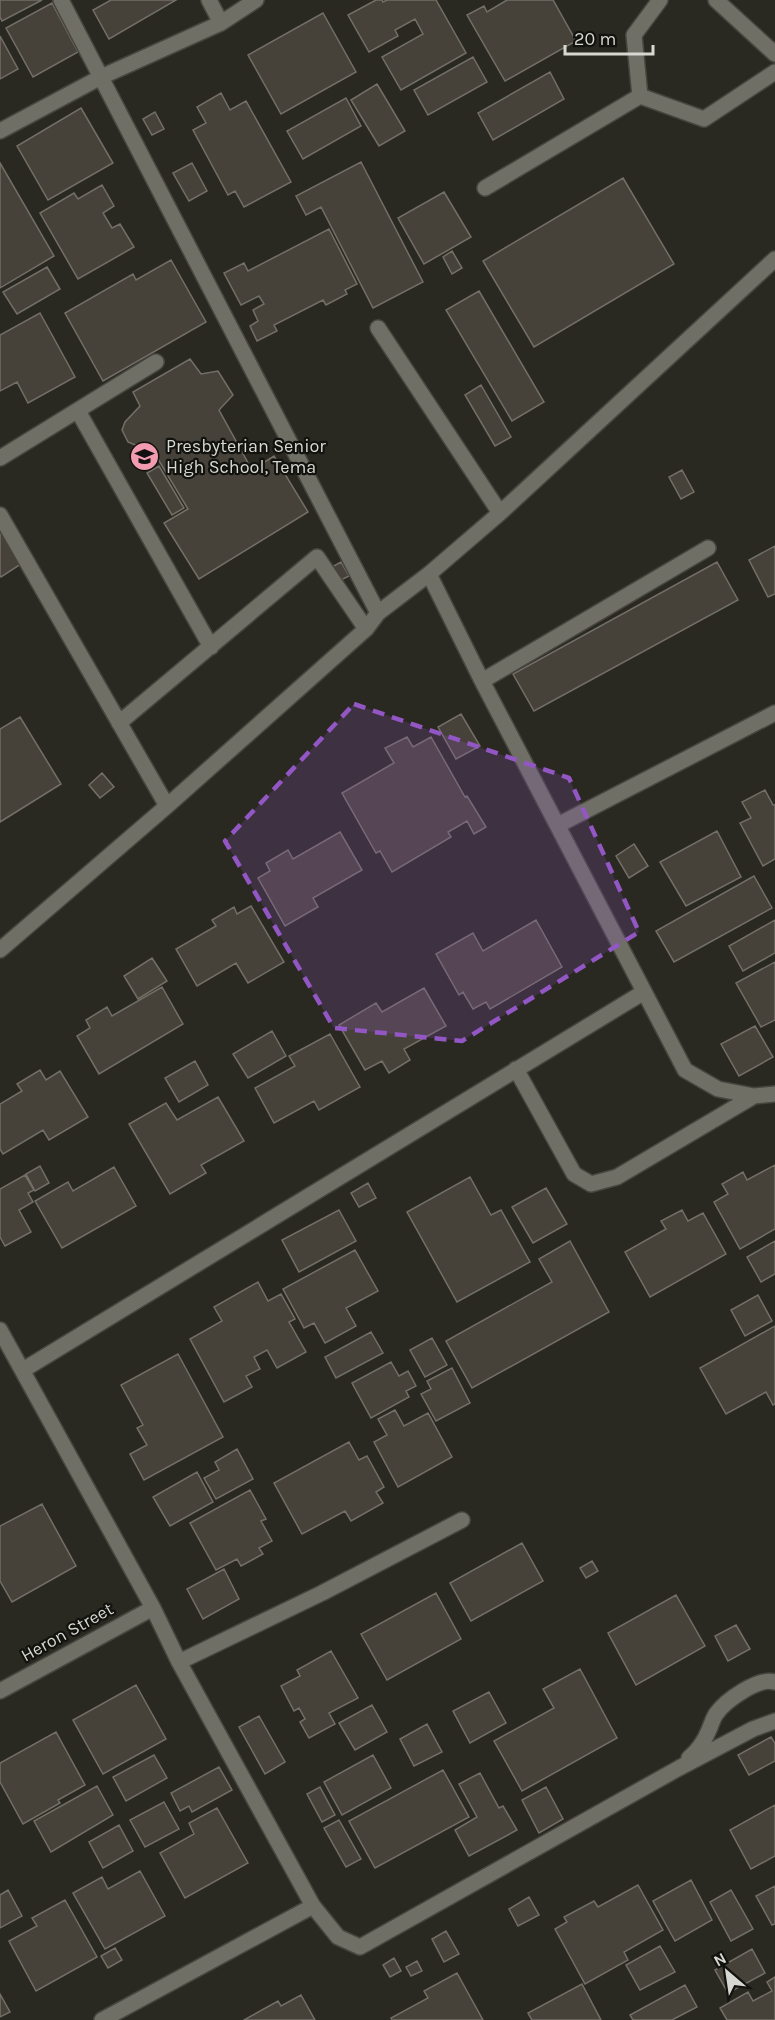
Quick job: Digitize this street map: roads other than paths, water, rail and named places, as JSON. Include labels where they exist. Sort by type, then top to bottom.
[{"type":"street","points":[[61,0],[378,613]]},
{"type":"street","points":[[209,0],[221,23]]},
{"type":"street","points":[[0,132],[101,77],[221,23],[256,0]]},
{"type":"street","points":[[640,96],[634,35],[660,0]]},
{"type":"street","points":[[716,0],[775,54]]},
{"type":"street","points":[[640,96],[704,119],[775,72]]},
{"type":"street","points":[[485,188],[640,96]]},
{"type":"street","points":[[0,950],[167,806],[366,629],[378,613],[429,574],[500,513],[775,259]]},
{"type":"street","points":[[378,327],[500,513]]},
{"type":"street","points":[[0,458],[156,362]]},
{"type":"street","points":[[78,411],[211,646]]},
{"type":"street","points":[[0,515],[167,806]]},
{"type":"street","points":[[482,681],[708,548]]},
{"type":"street","points":[[119,723],[317,557],[366,629]]},
{"type":"street","points":[[429,574],[482,681],[685,1070],[718,1089],[754,1096],[775,1094]]},
{"type":"street","points":[[558,825],[775,713]]},
{"type":"street","points":[[23,1370],[644,992]]},
{"type":"street","points":[[516,1069],[574,1174],[591,1184],[617,1177],[754,1096]]},
{"type":"street","points":[[0,1330],[313,1906],[338,1937],[360,1947],[679,1768],[775,1720]]},
{"type":"street","points":[[179,1662],[322,1593],[462,1520]]},
{"type":"street","name":"Heron Street","points":[[0,1691],[153,1608]]},
{"type":"street","points":[[679,1768],[696,1753],[722,1706],[750,1686],[768,1680],[775,1682]]},
{"type":"street","points":[[102,2020],[313,1906]]},
{"type":"place","name":"Presbyterian Senior High School, Tema","points":[[145,456]]}]
